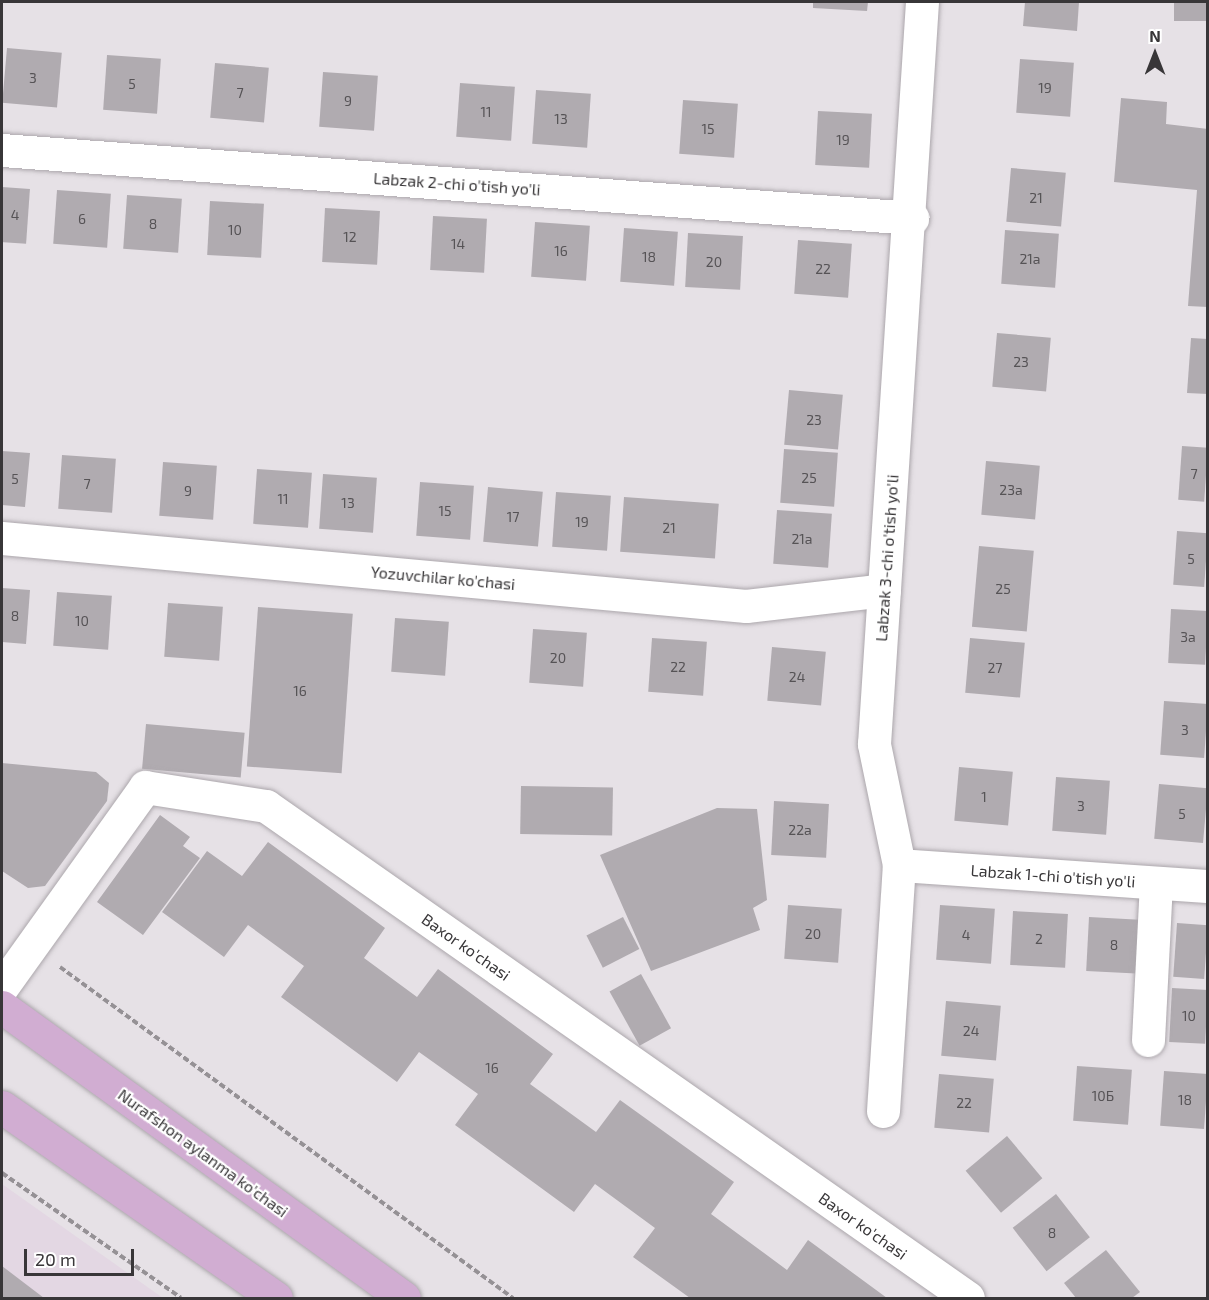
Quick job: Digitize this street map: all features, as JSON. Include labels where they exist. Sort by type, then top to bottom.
[{"type":"main road","name":"Nurafshon aylanma ko'chasi","points":[[2,1007],[404,1299]]},
{"type":"main road","points":[[2,1107],[276,1299]]},
{"type":"street","name":"Labzak 3-chi o'tish yo'li","points":[[883,1111],[899,865],[874,744],[912,218],[922,2]]},
{"type":"street","name":"Labzak 2-chi o'tish yo'li","points":[[2,150],[912,218]]},
{"type":"street","name":"Yozuvchilar ko'chasi","points":[[2,538],[746,606],[884,590]]},
{"type":"street","name":"Baxor ko'chasi","points":[[2,987],[145,788],[266,806],[968,1299]]},
{"type":"street","name":"Labzak 1-chi o'tish yo'li","points":[[899,865],[1208,886]]},
{"type":"street","points":[[1148,1040],[1156,883]]},
{"type":"path","points":[[32,946],[513,1299]]},
{"type":"path","points":[[2,1173],[181,1299]]},
{"type":"shaded area","points":[[2,1184],[163,1298],[2,1298]]},
{"type":"building","points":[[813,2],[868,2],[867,11],[813,8]]},
{"type":"building","points":[[1025,2],[1079,2],[1077,31],[1023,26]]},
{"type":"building","points":[[1174,2],[1208,2],[1208,21],[1174,21]]},
{"type":"building","points":[[7,48],[62,53],[57,108],[2,103]]},
{"type":"building","points":[[107,55],[161,59],[157,114],[103,110]]},
{"type":"building","points":[[1020,59],[1074,63],[1070,117],[1016,113]]},
{"type":"building","points":[[215,63],[269,68],[264,122],[210,118]]},
{"type":"building","points":[[323,72],[378,76],[374,131],[319,127]]},
{"type":"building","points":[[460,83],[515,87],[511,141],[456,137]]},
{"type":"building","points":[[536,90],[591,94],[587,148],[532,144]]},
{"type":"building","points":[[1121,98],[1167,102],[1166,124],[1208,129],[1208,307],[1188,306],[1197,190],[1114,182]]},
{"type":"building","points":[[683,100],[738,104],[734,158],[679,154]]},
{"type":"building","points":[[818,111],[872,114],[869,168],[815,165]]},
{"type":"building","points":[[1011,168],[1066,173],[1061,227],[1006,222]]},
{"type":"building","points":[[2,187],[30,189],[26,244],[2,242]]},
{"type":"building","points":[[57,190],[111,194],[107,248],[53,244]]},
{"type":"building","points":[[127,195],[182,199],[178,253],[123,249]]},
{"type":"building","points":[[210,201],[264,204],[261,258],[207,255]]},
{"type":"building","points":[[325,208],[380,211],[377,265],[322,262]]},
{"type":"building","points":[[433,216],[487,219],[484,273],[430,270]]},
{"type":"building","points":[[535,222],[590,226],[586,281],[531,277]]},
{"type":"building","points":[[624,228],[678,232],[674,286],[620,282]]},
{"type":"building","points":[[1005,230],[1059,234],[1055,288],[1001,284]]},
{"type":"building","points":[[688,233],[743,236],[740,290],[685,287]]},
{"type":"building","points":[[798,240],[852,244],[848,298],[794,294]]},
{"type":"building","points":[[997,333],[1051,338],[1046,392],[992,387]]},
{"type":"building","points":[[1191,338],[1208,339],[1208,394],[1187,393]]},
{"type":"building","points":[[789,390],[843,395],[838,449],[784,445]]},
{"type":"building","points":[[1182,446],[1208,448],[1204,502],[1178,500]]},
{"type":"building","points":[[784,449],[838,453],[834,507],[780,503]]},
{"type":"building","points":[[2,451],[30,453],[25,507],[2,505]]},
{"type":"building","points":[[62,455],[116,459],[112,513],[58,509]]},
{"type":"building","points":[[986,461],[1040,466],[1035,520],[981,515]]},
{"type":"building","points":[[163,462],[217,466],[213,520],[159,516]]},
{"type":"building","points":[[257,469],[312,473],[308,528],[253,524]]},
{"type":"building","points":[[323,474],[377,478],[373,533],[319,529]]},
{"type":"building","points":[[420,482],[474,486],[470,540],[416,536]]},
{"type":"building","points":[[488,487],[543,492],[538,547],[483,542]]},
{"type":"building","points":[[556,492],[611,496],[607,551],[552,547]]},
{"type":"building","points":[[624,497],[719,504],[715,558],[620,552]]},
{"type":"building","points":[[777,510],[832,514],[828,568],[773,564]]},
{"type":"building","points":[[1177,531],[1208,533],[1204,587],[1173,585]]},
{"type":"building","points":[[979,546],[1034,551],[1027,631],[972,627]]},
{"type":"building","points":[[2,588],[30,590],[26,644],[2,642]]},
{"type":"building","points":[[57,592],[112,596],[108,650],[53,646]]},
{"type":"building","points":[[168,603],[223,607],[219,661],[164,657]]},
{"type":"building","points":[[258,607],[353,614],[342,773],[247,767]]},
{"type":"building","points":[[1171,609],[1208,611],[1205,665],[1168,663]]},
{"type":"building","points":[[395,618],[449,622],[445,676],[391,672]]},
{"type":"building","points":[[533,629],[587,633],[583,687],[529,683]]},
{"type":"building","points":[[652,638],[707,642],[703,696],[648,692]]},
{"type":"building","points":[[970,638],[1025,643],[1020,698],[965,693]]},
{"type":"building","points":[[772,647],[826,652],[821,706],[767,701]]},
{"type":"building","points":[[1164,701],[1208,704],[1204,758],[1160,755]]},
{"type":"building","points":[[146,724],[245,733],[241,777],[142,769]]},
{"type":"building","points":[[2,763],[96,772],[109,783],[107,801],[45,886],[28,888],[2,871]]},
{"type":"building","points":[[959,767],[1013,772],[1008,826],[954,821]]},
{"type":"building","points":[[1056,777],[1110,781],[1106,835],[1052,831]]},
{"type":"building","points":[[1159,784],[1208,788],[1203,843],[1154,839]]},
{"type":"building","points":[[521,786],[613,788],[612,836],[520,834]]},
{"type":"building","points":[[774,801],[829,804],[826,858],[771,855]]},
{"type":"building","points":[[717,808],[757,809],[767,900],[753,908],[760,930],[651,971],[600,855]]},
{"type":"building","points":[[160,815],[190,837],[183,846],[200,858],[143,935],[97,902]]},
{"type":"building","points":[[268,842],[385,928],[364,958],[417,997],[438,969],[553,1054],[530,1084],[596,1132],[620,1100],[734,1182],[711,1214],[787,1270],[808,1240],[887,1298],[690,1298],[633,1257],[655,1228],[595,1184],[574,1212],[455,1125],[478,1094],[419,1052],[397,1082],[281,997],[304,966],[248,925],[224,957],[162,912],[207,851],[242,876]]},
{"type":"building","points":[[788,905],[842,909],[838,963],[784,959]]},
{"type":"building","points":[[940,905],[995,909],[991,964],[936,960]]},
{"type":"building","points":[[1013,911],[1068,914],[1065,968],[1010,965]]},
{"type":"building","points":[[623,917],[639,949],[603,968],[586,936]]},
{"type":"building","points":[[1089,917],[1144,920],[1141,974],[1086,971]]},
{"type":"building","points":[[1177,923],[1208,925],[1204,979],[1173,977]]},
{"type":"building","points":[[641,974],[671,1028],[640,1046],[610,991]]},
{"type":"building","points":[[1172,988],[1208,990],[1205,1044],[1169,1042]]},
{"type":"building","points":[[946,1001],[1001,1006],[996,1061],[941,1056]]},
{"type":"building","points":[[1077,1066],[1132,1070],[1128,1125],[1073,1121]]},
{"type":"building","points":[[1164,1071],[1208,1074],[1204,1129],[1160,1126]]},
{"type":"building","points":[[939,1074],[994,1079],[989,1133],[934,1128]]},
{"type":"building","points":[[1007,1136],[1042,1178],[1001,1213],[966,1171]]},
{"type":"building","points":[[1056,1194],[1090,1237],[1047,1271],[1013,1228]]},
{"type":"building","points":[[1106,1250],[1140,1292],[1132,1298],[1076,1298],[1064,1283]]},
{"type":"building","points":[[2,1266],[44,1298],[2,1298]]}]
